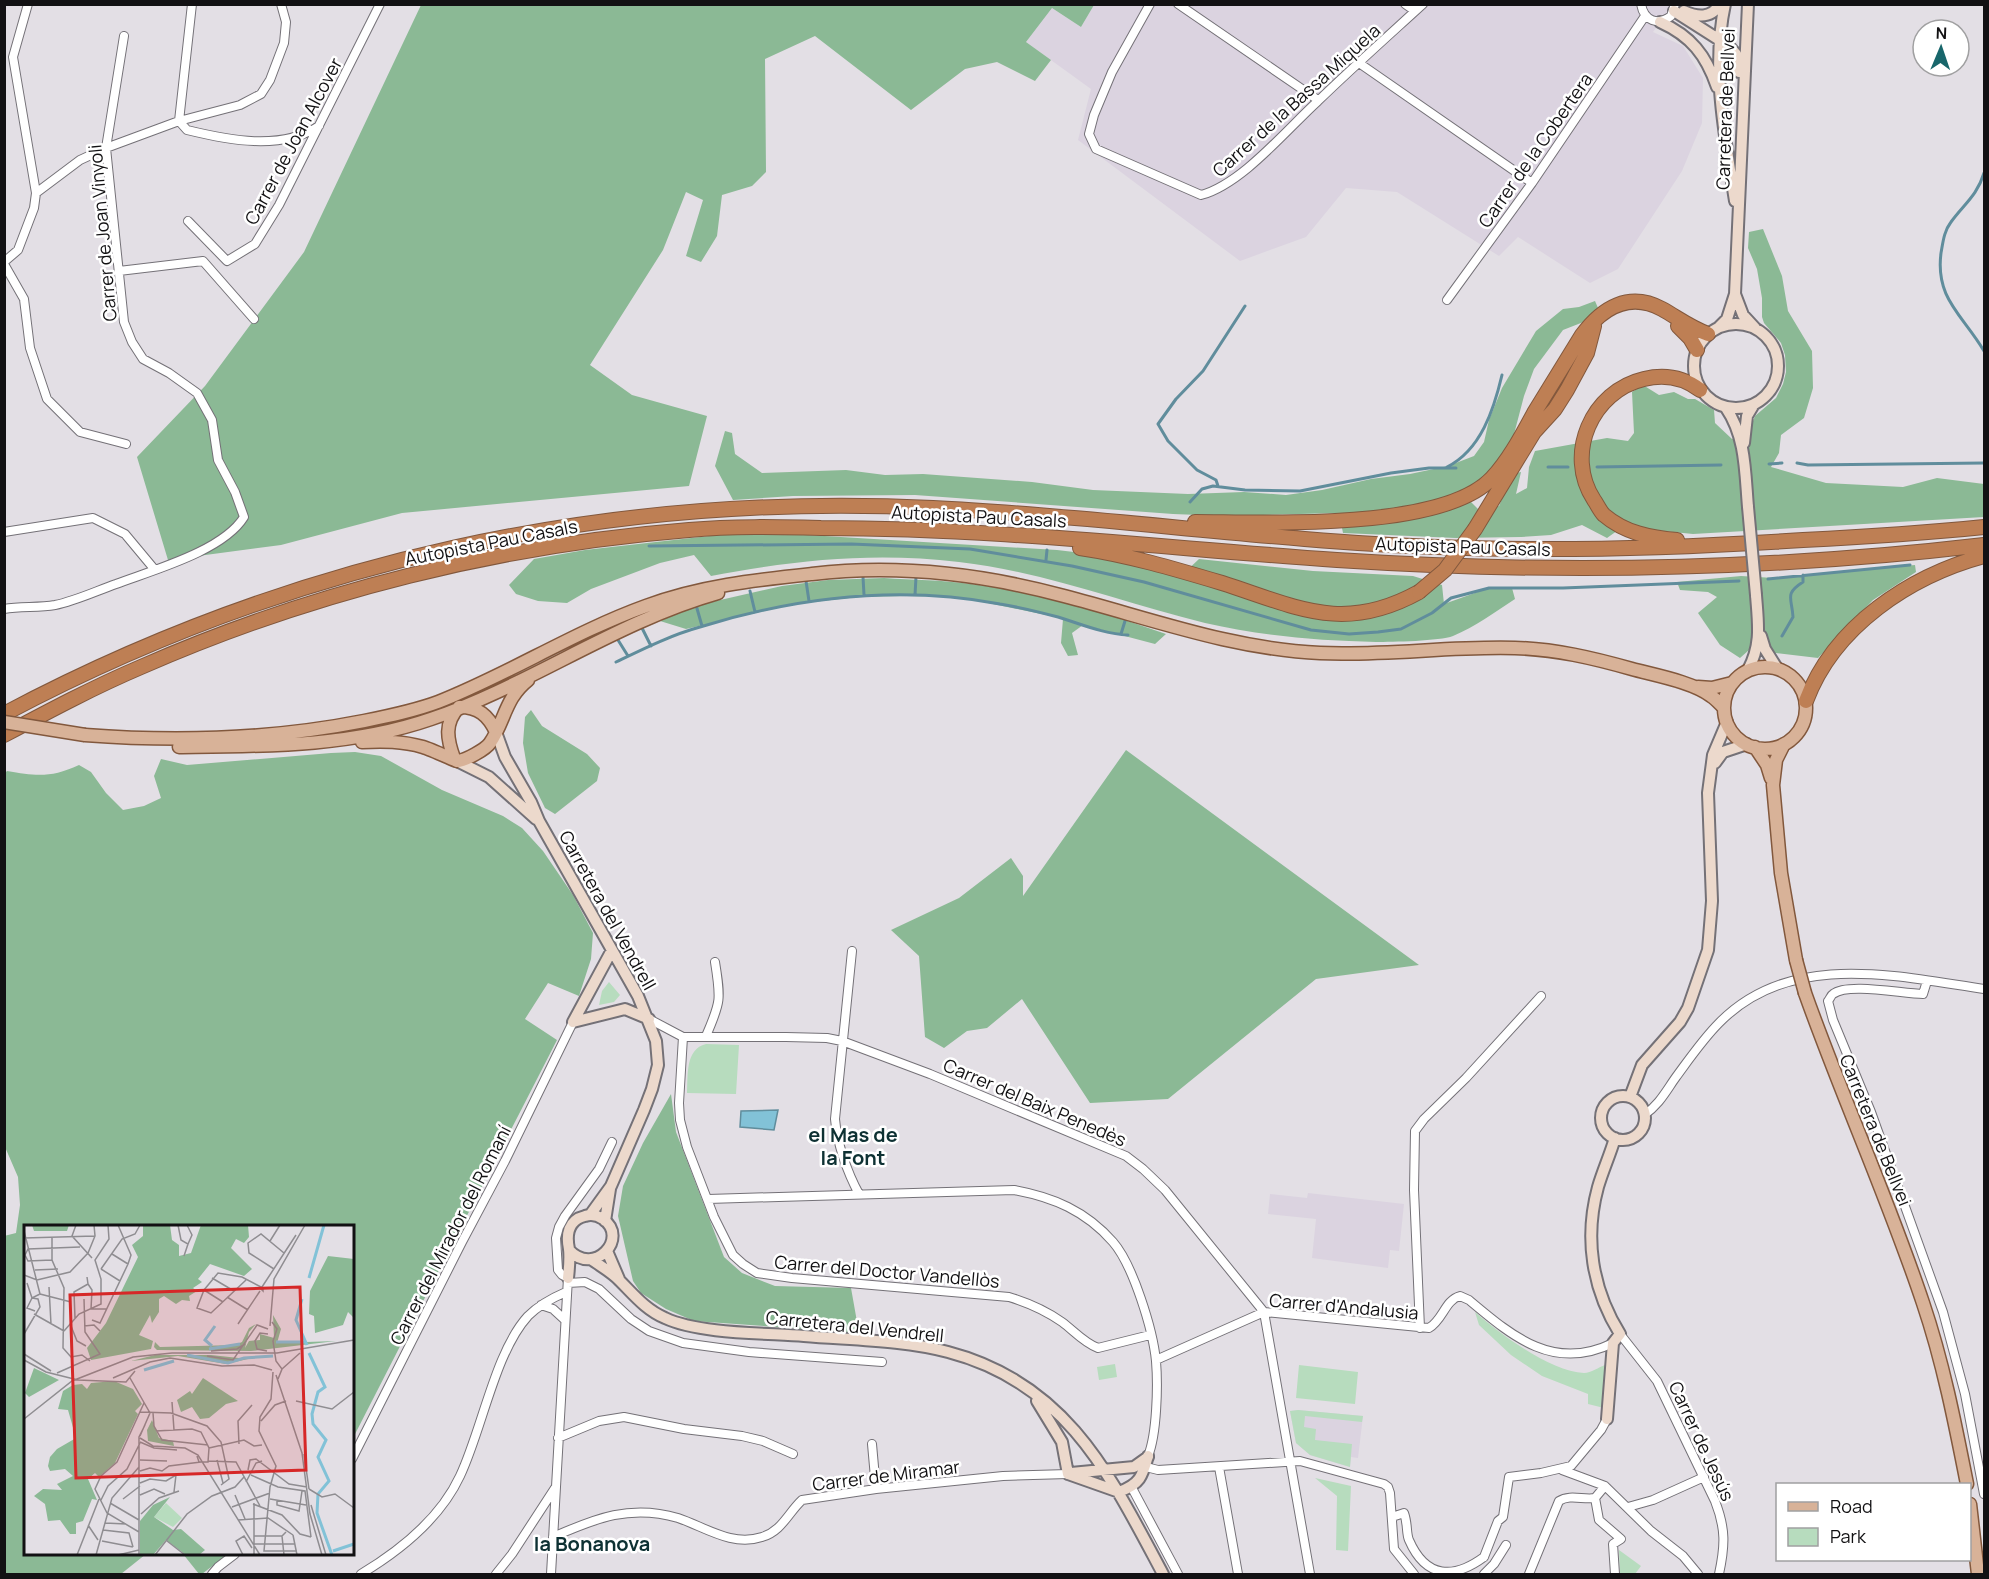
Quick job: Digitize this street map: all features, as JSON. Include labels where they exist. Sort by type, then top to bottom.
[{"type":"highway","points":[[1136,523],[1327,521],[1426,510],[1448,504],[1462,499],[1492,478],[1514,447],[1582,335],[1603,311],[1616,304],[1628,302],[1653,305],[1689,327],[1713,331]]},
{"type":"highway","points":[[1035,536],[1062,546],[1107,553],[1167,567],[1284,604],[1324,614],[1366,613],[1387,607],[1419,592],[1445,570],[1474,529],[1534,432],[1555,409],[1567,390],[1587,353],[1594,326],[1605,315],[1626,308],[1638,307],[1653,310],[1683,330],[1696,350]]},
{"type":"highway","points":[[1700,390],[1691,382],[1663,376],[1639,380],[1622,388],[1608,398],[1586,429],[1582,444],[1582,460],[1586,484],[1603,514],[1626,530],[1647,537],[1687,541],[1702,547]]},
{"type":"highway","name":"Autopista Pau Casals","points":[[4,714],[136,650],[244,608],[325,580],[389,562],[515,534],[584,523],[675,513],[817,506],[929,508],[1136,523],[1236,534],[1438,547],[1570,549],[1702,547],[1925,533],[1984,527]]},
{"type":"highway","name":"Autopista Pau Casals","points":[[4,735],[138,668],[199,643],[312,603],[448,566],[525,550],[693,529],[869,528],[1035,536],[1342,560],[1530,567],[1774,562],[1984,545]]},
{"type":"highway","points":[[1806,700],[1818,672],[1832,653],[1868,615],[1923,579],[1949,567],[1984,556]]},
{"type":"main road","points":[[350,724],[437,702],[486,681],[616,617],[673,597],[710,587],[851,571],[919,571],[962,575],[1035,588],[1193,633],[1261,647],[1352,654],[1460,648],[1547,650],[1593,658],[1689,686],[1710,695],[1724,708]]},
{"type":"main road","points":[[179,747],[238,747],[339,740],[409,726],[486,696],[662,612],[692,601],[768,580]]},
{"type":"main road","points":[[456,760],[448,743],[447,728],[451,716],[465,699],[538,661],[551,648]]},
{"type":"main road","points":[[4,727],[216,751],[395,741],[422,747],[456,760],[486,748],[496,732],[508,703],[519,687],[546,667]]},
{"type":"main road","points":[[1762,667],[1777,668],[1793,677],[1806,700],[1802,726],[1797,734],[1784,744],[1770,748],[1751,746],[1735,735],[1727,722],[1724,708],[1726,694],[1732,683],[1748,670],[1762,667]]},
{"type":"main road","points":[[1689,686],[1712,688],[1732,683]]},
{"type":"main road","points":[[4,722],[85,737],[178,739],[278,733],[350,724],[400,721],[450,705],[476,708],[487,716],[496,732]]},
{"type":"main road","name":"Carretera de Bellvei","points":[[1773,785],[1776,760],[1784,744]]},
{"type":"main road","name":"Carretera de Bellvei","points":[[1751,746],[1767,765],[1773,785],[1781,873],[1796,960],[1805,993],[1827,1056],[1924,1305],[1945,1381],[1967,1483]]},
{"type":"main road","points":[[1971,1513],[1978,1575]]},
{"type":"street","points":[[28,4],[9,57],[36,194],[34,208],[18,250],[4,263],[24,298],[30,348],[47,399],[80,432],[126,444]]},
{"type":"street","points":[[179,122],[192,4]]},
{"type":"street","points":[[36,194],[80,160],[106,148],[179,122],[240,105],[261,94],[270,80],[284,43],[286,22],[281,4]]},
{"type":"street","name":"Carrer de Joan Alcover","points":[[188,221],[227,261],[255,244],[279,205],[380,4]]},
{"type":"street","name":"Carrer de la Bassa Miquela","points":[[1150,4],[1112,72],[1094,115],[1089,134],[1096,149],[1201,195],[1216,191],[1239,177],[1318,100],[1423,4]]},
{"type":"street","points":[[1178,4],[1318,100]]},
{"type":"street","points":[[1405,4],[1415,11]]},
{"type":"street","points":[[1641,4],[1645,16],[1650,20],[1678,30],[1692,42],[1713,75],[1721,102]]},
{"type":"street","points":[[1675,7],[1696,17],[1709,15],[1720,4]]},
{"type":"street","name":"Carretera de Bellvei","points":[[1725,4],[1721,41],[1721,102],[1737,215]]},
{"type":"street","name":"Carretera de Bellvei","points":[[1713,331],[1727,319],[1735,294],[1748,4]]},
{"type":"street","points":[[1660,22],[1671,16],[1675,7]]},
{"type":"street","points":[[1675,7],[1736,54],[1740,68],[1738,107],[1742,125]]},
{"type":"street","name":"Carrer de la Cobertera","points":[[1447,300],[1532,183],[1645,16]]},
{"type":"street","name":"Carrer de Joan Vinyoli","points":[[124,36],[106,148],[124,322],[132,342],[143,359],[197,393],[212,420],[218,460],[235,492],[244,516],[239,525],[217,541],[155,570]]},
{"type":"street","points":[[1359,63],[1532,183]]},
{"type":"street","points":[[179,122],[187,130],[246,141],[277,140],[297,136],[320,125]]},
{"type":"street","points":[[119,271],[204,261],[254,319]]},
{"type":"street","name":"Carretera de Bellvei","points":[[1735,294],[1743,315],[1755,328]]},
{"type":"street","points":[[1743,452],[1747,416],[1753,406],[1769,394],[1778,377],[1777,354],[1769,339],[1755,328],[1738,324],[1713,331],[1696,350],[1693,363],[1694,376],[1700,390],[1710,400],[1726,408],[1739,409],[1753,406]]},
{"type":"street","points":[[1726,408],[1734,420],[1743,452],[1759,627],[1765,650],[1777,668]]},
{"type":"street","points":[[4,532],[93,518],[125,534],[155,570],[56,605],[4,609]]},
{"type":"street","points":[[1748,670],[1757,651],[1759,627]]},
{"type":"street","points":[[1630,1097],[1642,1065],[1680,1022],[1688,1008],[1708,950],[1712,901],[1707,817],[1709,774],[1713,755],[1727,722]]},
{"type":"street","name":"Carretera del Vendrell","points":[[496,732],[506,758],[539,821],[649,1019],[656,1041],[658,1065],[652,1089],[611,1186],[590,1215]]},
{"type":"street","points":[[1709,774],[1723,752],[1751,746]]},
{"type":"street","name":"Carretera del Vendrell","points":[[456,760],[489,777],[539,821]]},
{"type":"street","points":[[573,1022],[612,950]]},
{"type":"street","points":[[852,951],[834,1119],[853,1185],[859,1194]]},
{"type":"street","points":[[706,1036],[718,1009],[720,996],[715,962]]},
{"type":"street","points":[[1644,1115],[1655,1107],[1719,1022],[1756,994],[1792,979],[1838,973],[1984,989]]},
{"type":"street","points":[[1927,981],[1923,994],[1847,989],[1833,993],[1828,1001],[1833,1020],[1875,1122],[1943,1312],[1965,1394],[1984,1494]]},
{"type":"street","points":[[1420,1328],[1414,1190],[1415,1131],[1541,996]]},
{"type":"street","points":[[573,1022],[625,1009],[683,1037]]},
{"type":"street","name":"Carrer del Mirador del Romaní","points":[[354,1456],[505,1161],[573,1022]]},
{"type":"street","name":"Carrer del Baix Penedès","points":[[683,1037],[827,1038],[842,1041],[930,1074],[1126,1156],[1143,1168],[1165,1190],[1264,1312],[1310,1575]]},
{"type":"street","name":"Carrer del Doctor Vandellòs","points":[[683,1037],[679,1103],[680,1120],[687,1147],[714,1217],[733,1255],[757,1273],[1009,1298],[1035,1305],[1098,1348],[1150,1335]]},
{"type":"street","points":[[1630,1097],[1639,1103],[1644,1115],[1643,1127],[1638,1134],[1629,1139],[1615,1138],[1606,1133],[1600,1117],[1602,1109],[1613,1098],[1630,1097]]},
{"type":"street","points":[[1392,1517],[1404,1513],[1408,1524],[1408,1539],[1419,1557],[1432,1570],[1452,1574],[1468,1569],[1484,1557],[1498,1521],[1503,1517],[1508,1479],[1511,1476],[1541,1473],[1571,1466],[1601,1430],[1607,1419],[1613,1343],[1620,1334],[1610,1317],[1594,1274],[1591,1227],[1599,1184],[1615,1138]]},
{"type":"street","points":[[612,1142],[603,1162],[559,1227],[556,1238],[558,1270],[568,1280],[585,1282],[599,1288],[631,1319],[649,1331],[683,1343],[749,1352],[882,1362]]},
{"type":"street","name":"Carretera del Vendrell","points":[[605,1221],[611,1186]]},
{"type":"street","points":[[708,1199],[1014,1190],[1038,1194],[1062,1203],[1090,1220],[1113,1243],[1133,1276],[1156,1360],[1154,1425],[1142,1478],[1131,1488],[1119,1492],[1068,1474]]},
{"type":"street","points":[[590,1215],[605,1221],[612,1233],[610,1246],[602,1256],[588,1259],[575,1256],[569,1250],[566,1243],[571,1224],[576,1219],[590,1215]]},
{"type":"street","points":[[551,1575],[569,1250]]},
{"type":"street","name":"Carretera del Vendrell","points":[[607,1251],[619,1279]]},
{"type":"street","points":[[568,1280],[588,1259]]},
{"type":"street","name":"Carretera del Vendrell","points":[[588,1259],[619,1279],[640,1302],[664,1318],[677,1323],[726,1330],[915,1346],[947,1352],[1010,1376],[1062,1415],[1086,1442],[1119,1492],[1163,1575]]},
{"type":"street","points":[[361,1575],[416,1535],[440,1509],[460,1477],[512,1340],[529,1316],[541,1305],[566,1292]]},
{"type":"street","name":"Carrer d'Andalusia","points":[[1156,1360],[1264,1312],[1296,1313],[1429,1328],[1437,1323],[1451,1301],[1461,1296],[1515,1337],[1541,1349],[1562,1354],[1603,1347],[1613,1343]]},
{"type":"street","points":[[541,1305],[553,1309],[565,1320]]},
{"type":"street","name":"Carrer de Jesús","points":[[1620,1334],[1657,1381],[1722,1519],[1724,1551],[1719,1575]]},
{"type":"street","points":[[1031,1391],[1062,1442],[1068,1474]]},
{"type":"street","points":[[558,1438],[599,1421],[624,1417],[684,1429],[742,1436],[763,1441],[793,1454]]},
{"type":"street","points":[[872,1444],[876,1489]]},
{"type":"street","points":[[1068,1474],[1134,1467],[1144,1463],[1158,1470],[1291,1460],[1384,1484],[1388,1487],[1391,1500],[1394,1549],[1414,1575]]},
{"type":"street","points":[[1219,1467],[1238,1575]]},
{"type":"street","points":[[1560,1469],[1605,1486],[1651,1531],[1683,1556],[1698,1575]]},
{"type":"street","name":"Carrer de Miramar","points":[[553,1537],[589,1521],[624,1512],[640,1512],[678,1518],[728,1538],[755,1539],[781,1527],[802,1500],[876,1489],[1003,1476],[1068,1474]]},
{"type":"street","points":[[1628,1507],[1653,1500],[1704,1477]]},
{"type":"street","points":[[1529,1575],[1559,1501],[1566,1497],[1595,1498],[1605,1486]]},
{"type":"street","points":[[496,1575],[556,1487]]},
{"type":"street","points":[[1131,1488],[1178,1575]]},
{"type":"street","points":[[1595,1498],[1599,1520],[1621,1539],[1613,1544],[1615,1575]]},
{"type":"street","points":[[1484,1575],[1506,1545]]},
{"type":"street","points":[[212,1575],[218,1567],[234,1555]]},
{"type":"street","points":[[1484,1557],[1494,1564]]},
{"type":"shaded area","points":[[1094,5],[1672,5],[1653,32],[1683,46],[1703,78],[1702,123],[1682,171],[1618,269],[1590,283],[1518,237],[1499,256],[1397,192],[1346,188],[1306,237],[1240,261],[1078,140],[1091,89],[1026,42],[1052,8],[1081,27]]},
{"type":"shaded area","points":[[1308,1193],[1404,1204],[1399,1251],[1390,1250],[1388,1268],[1312,1258],[1316,1219],[1268,1214],[1270,1194],[1307,1198]]},
{"type":"shaded area","points":[[1290,1411],[1363,1416],[1358,1458],[1351,1457],[1350,1467],[1310,1455],[1296,1443]]},
{"type":"green space","points":[[421,5],[1094,5],[1081,27],[1052,8],[1026,42],[1051,60],[1035,81],[997,62],[965,69],[911,110],[815,36],[765,59],[766,172],[752,186],[722,195],[717,236],[701,262],[686,256],[703,200],[686,192],[663,250],[590,365],[632,395],[707,416],[689,486],[402,513],[281,545],[168,560],[137,457],[205,386],[304,252]]},
{"type":"green space","points":[[1763,229],[1782,276],[1788,311],[1812,351],[1813,388],[1804,418],[1781,435],[1779,453],[1771,467],[1826,483],[1903,487],[1937,478],[1984,484],[1984,517],[1693,534],[1643,529],[1628,523],[1607,538],[1582,525],[1551,535],[1456,538],[1343,533],[1339,513],[1225,516],[1173,514],[915,495],[793,496],[733,500],[715,466],[725,431],[732,433],[735,454],[762,473],[846,470],[885,475],[923,474],[1032,482],[1093,490],[1188,494],[1244,492],[1286,495],[1410,474],[1448,466],[1474,456],[1484,442],[1489,420],[1502,388],[1536,331],[1563,309],[1579,307],[1595,301],[1598,308],[1586,321],[1563,330],[1534,369],[1513,438],[1470,501],[1478,509],[1499,506],[1512,474],[1521,472],[1516,494],[1527,488],[1529,467],[1535,451],[1607,438],[1628,441],[1634,433],[1632,392],[1643,385],[1659,395],[1674,392],[1688,399],[1695,399],[1714,410],[1715,423],[1732,439],[1750,429],[1755,416],[1776,398],[1786,372],[1785,355],[1781,343],[1764,323],[1762,317],[1762,298],[1757,269],[1748,248],[1749,232]]},
{"type":"green space","points":[[718,535],[808,535],[1057,550],[1091,554],[1181,576],[1199,559],[1313,571],[1413,576],[1442,585],[1444,604],[1486,589],[1512,588],[1515,599],[1477,624],[1447,638],[1376,642],[1290,637],[1226,628],[1022,573],[927,559],[835,559],[711,576],[694,555],[660,563],[591,589],[567,603],[538,601],[516,594],[509,585],[534,559],[585,550]]},
{"type":"green space","points":[[1915,565],[1916,572],[1873,600],[1818,658],[1749,650],[1740,658],[1720,645],[1698,613],[1717,597],[1708,592],[1680,590],[1677,582],[1741,576],[1774,578]]},
{"type":"green space","points":[[884,578],[960,583],[1020,592],[1094,611],[1166,634],[1155,644],[1083,625],[1072,633],[1078,655],[1068,656],[1061,643],[1063,619],[959,597],[859,597],[794,604],[686,629],[660,621],[694,606],[782,586],[828,580]]},
{"type":"green space","points":[[531,710],[542,726],[587,754],[600,768],[597,781],[555,814],[545,808],[528,773],[523,743],[525,717]]},
{"type":"green space","points":[[1126,750],[1419,965],[1316,979],[1168,1099],[1090,1103],[1022,999],[987,1028],[967,1031],[944,1048],[925,1037],[919,956],[891,930],[959,898],[1011,858],[1023,876],[1023,896]]},
{"type":"green space","points":[[355,752],[381,756],[442,790],[503,816],[522,828],[543,851],[573,895],[593,933],[591,959],[579,996],[548,983],[525,1019],[557,1040],[354,1436],[354,1225],[24,1225],[24,1555],[145,1555],[121,1574],[5,1574],[4,1236],[16,1233],[20,1205],[18,1177],[5,1147],[5,773],[7,771],[35,775],[52,774],[79,765],[91,772],[106,793],[123,810],[144,806],[161,798],[154,776],[161,759],[187,765]]},
{"type":"green space","points":[[609,982],[620,995],[614,1002],[599,1005],[602,991]]},
{"type":"green space","points":[[706,1044],[739,1045],[736,1094],[687,1093],[691,1057],[694,1051]]},
{"type":"green space","points":[[671,1094],[676,1132],[724,1257],[742,1273],[775,1286],[851,1288],[859,1333],[694,1321],[666,1309],[641,1293],[633,1281],[618,1216],[623,1186],[643,1143]]},
{"type":"green space","points":[[1475,1312],[1512,1341],[1557,1366],[1584,1373],[1605,1365],[1604,1408],[1588,1404],[1588,1394],[1542,1376],[1511,1355],[1479,1325]]},
{"type":"green space","points":[[1115,1364],[1117,1377],[1099,1380],[1097,1367]]},
{"type":"green space","points":[[1299,1365],[1358,1372],[1355,1404],[1296,1398]]},
{"type":"green space","points":[[1290,1411],[1363,1416],[1362,1422],[1305,1416],[1304,1427],[1316,1429],[1315,1440],[1352,1444],[1350,1467],[1310,1455],[1296,1443]]},
{"type":"green space","points":[[1315,1478],[1351,1486],[1348,1551],[1336,1550],[1337,1496]]},
{"type":"green space","points":[[1619,1550],[1641,1566],[1635,1574],[1620,1574]]},
{"type":"green space","points":[[184,1555],[227,1555],[202,1574],[199,1574]]},
{"type":"water","points":[[778,1110],[774,1130],[740,1127],[741,1111]]},
{"type":"waterway","points":[[1984,173],[1974,194],[1947,229],[1940,269],[1946,295],[1984,351]]},
{"type":"waterway","points":[[1218,486],[1216,480],[1197,470],[1168,441],[1158,424],[1176,399],[1203,371],[1245,306]]},
{"type":"waterway","points":[[1447,467],[1459,460],[1477,439],[1490,415],[1502,375]]},
{"type":"waterway","points":[[1769,464],[1782,463]]},
{"type":"waterway","points":[[1797,463],[1808,465],[1984,463]]},
{"type":"waterway","points":[[1597,467],[1721,465]]},
{"type":"waterway","points":[[1548,467],[1568,467]]},
{"type":"waterway","points":[[1190,502],[1202,489],[1213,486],[1245,490],[1300,491],[1391,473],[1429,468],[1456,468]]},
{"type":"waterway","points":[[649,546],[851,544],[970,549],[1072,566],[1144,582],[1311,630],[1349,634],[1401,629],[1432,613],[1451,598],[1489,588],[1563,588],[1739,581]]},
{"type":"waterway","points":[[1046,560],[1047,550]]},
{"type":"waterway","points":[[1768,579],[1910,565]]},
{"type":"waterway","points":[[1782,636],[1793,617],[1791,593],[1803,582],[1803,575]]},
{"type":"waterway","points":[[863,577],[864,595]]},
{"type":"waterway","points":[[915,595],[916,577]]},
{"type":"waterway","points":[[806,581],[809,601]]},
{"type":"waterway","points":[[750,591],[755,612]]},
{"type":"waterway","points":[[616,662],[678,634],[700,627],[774,608],[848,597],[924,595],[962,598],[1029,610],[1101,631],[1128,635]]},
{"type":"waterway","points":[[696,605],[702,626]]},
{"type":"waterway","points":[[1121,634],[1125,621]]},
{"type":"waterway","points":[[642,628],[651,646]]},
{"type":"waterway","points":[[618,640],[628,656]]},
{"type":"district","name":"el Mas de la Font","points":[[853,1146]]},
{"type":"district","name":"la Bonanova","points":[[592,1543]]}]
